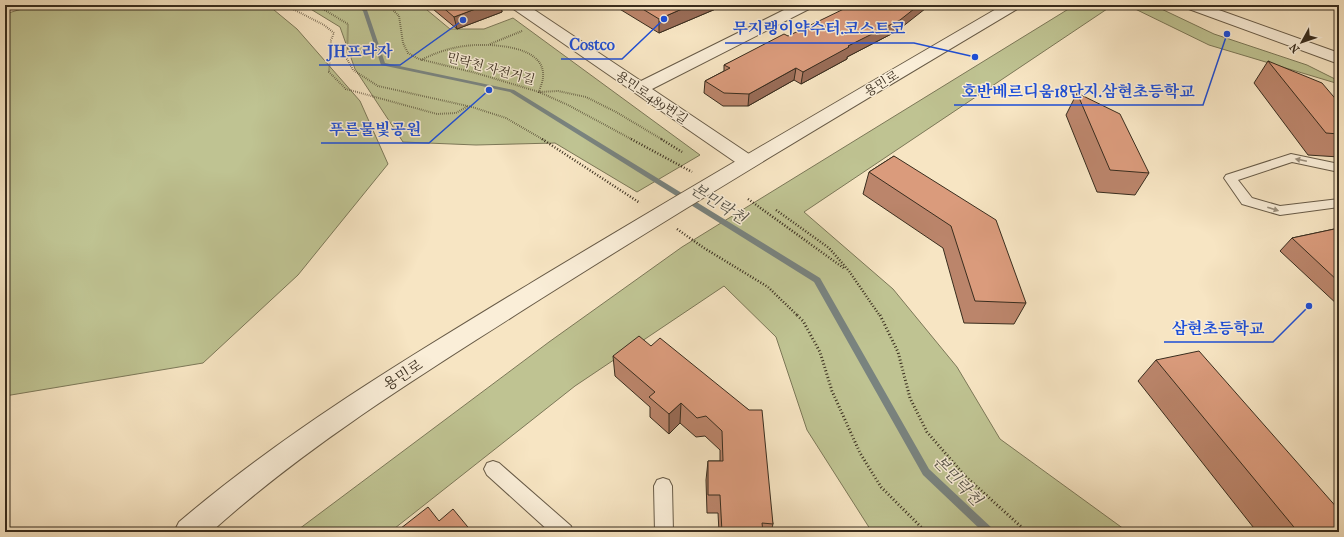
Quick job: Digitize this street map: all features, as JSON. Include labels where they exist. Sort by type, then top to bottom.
[{"type":"street","name":"용민로489번길","points":[[517,5],[748,162]]},
{"type":"street","points":[[640,88],[806,5]]},
{"type":"street","name":"용민로","points":[[189,532],[208,515],[302,441],[410,370],[629,233],[1014,5]]},
{"type":"street","points":[[1191,5],[1339,59]]},
{"type":"lane","points":[[1339,168],[1291,158],[1230,178],[1248,202],[1280,211],[1339,203]]},
{"type":"lane","points":[[492,469],[564,532]]},
{"type":"lane","points":[[663,486],[664,532]]},
{"type":"path","points":[[285,5],[324,24],[334,33],[331,40],[329,72],[346,89],[437,114],[456,113],[468,106]]},
{"type":"path","name":"민락천 자전거길","points":[[388,5],[399,16],[403,43],[408,53],[421,60],[476,73],[539,92],[558,91],[586,97],[616,112],[682,152]]},
{"type":"path","points":[[490,44],[543,22]]},
{"type":"path","points":[[421,60],[448,50],[465,46],[490,44],[522,51],[534,56],[544,70],[544,82],[539,92],[712,183]]},
{"type":"path","points":[[748,200],[849,271]]},
{"type":"path","points":[[776,210],[829,248],[849,271],[867,295],[884,322],[898,352],[910,398],[927,432],[965,476],[1027,532]]},
{"type":"green space","points":[[35,5],[268,5],[297,29],[360,101],[388,164],[298,275],[203,363],[5,396],[5,14]]},
{"type":"green space","points":[[304,5],[421,5],[450,29],[484,29],[513,18],[700,155],[637,192],[555,143],[476,145],[403,142],[355,69],[340,27]]},
{"type":"green space","points":[[1075,5],[1113,5],[804,212],[893,289],[957,367],[1000,439],[1128,532],[872,532],[807,430],[776,337],[724,286],[575,386],[390,532],[295,532],[549,342],[682,247]]},
{"type":"green space","points":[[1127,5],[1153,5],[1214,34],[1307,65],[1339,81],[1339,84],[1209,45]]},
{"type":"building","points":[[440,5],[486,5],[454,17]]},
{"type":"building","points":[[636,5],[691,5],[659,19]]},
{"type":"building","points":[[852,5],[919,5],[900,20],[848,46],[849,47],[803,72],[796,68],[749,94],[724,93],[705,81],[730,68],[724,65],[784,34],[788,36]]},
{"type":"building","points":[[1268,61],[1322,83],[1339,103],[1339,134],[1326,133]]},
{"type":"building","points":[[1077,93],[1120,114],[1149,173],[1110,170]]},
{"type":"building","points":[[894,156],[996,220],[1026,303],[975,301],[951,226],[869,172]]},
{"type":"building","points":[[1339,228],[1339,282],[1292,238]]},
{"type":"building","points":[[639,336],[651,346],[660,338],[749,410],[762,410],[773,524],[762,523],[763,532],[722,532],[720,495],[708,495],[708,461],[723,461],[722,431],[706,416],[697,418],[681,403],[669,414],[649,397],[655,392],[613,356]]},
{"type":"building","points":[[1199,351],[1339,510],[1339,532],[1298,532],[1156,360]]},
{"type":"building","points":[[428,507],[439,521],[453,509],[472,532],[396,532]]},
{"type":"waterway","name":"본민락천","points":[[358,5],[365,10],[383,64],[512,91],[817,280],[926,472],[990,532]]},
{"type":"place","name":"Costco","points":[[664,19]]},
{"type":"place","name":"JH프라자","points":[[463,20]]},
{"type":"place","name":"호반베르디움18단지.삼현초등학교","points":[[1227,34]]},
{"type":"place","name":"무지랭이약수터.코스트코","points":[[975,57]]},
{"type":"place","name":"푸른물빛공원","points":[[489,90]]},
{"type":"place","name":"삼현초등학교","points":[[1309,306]]}]
